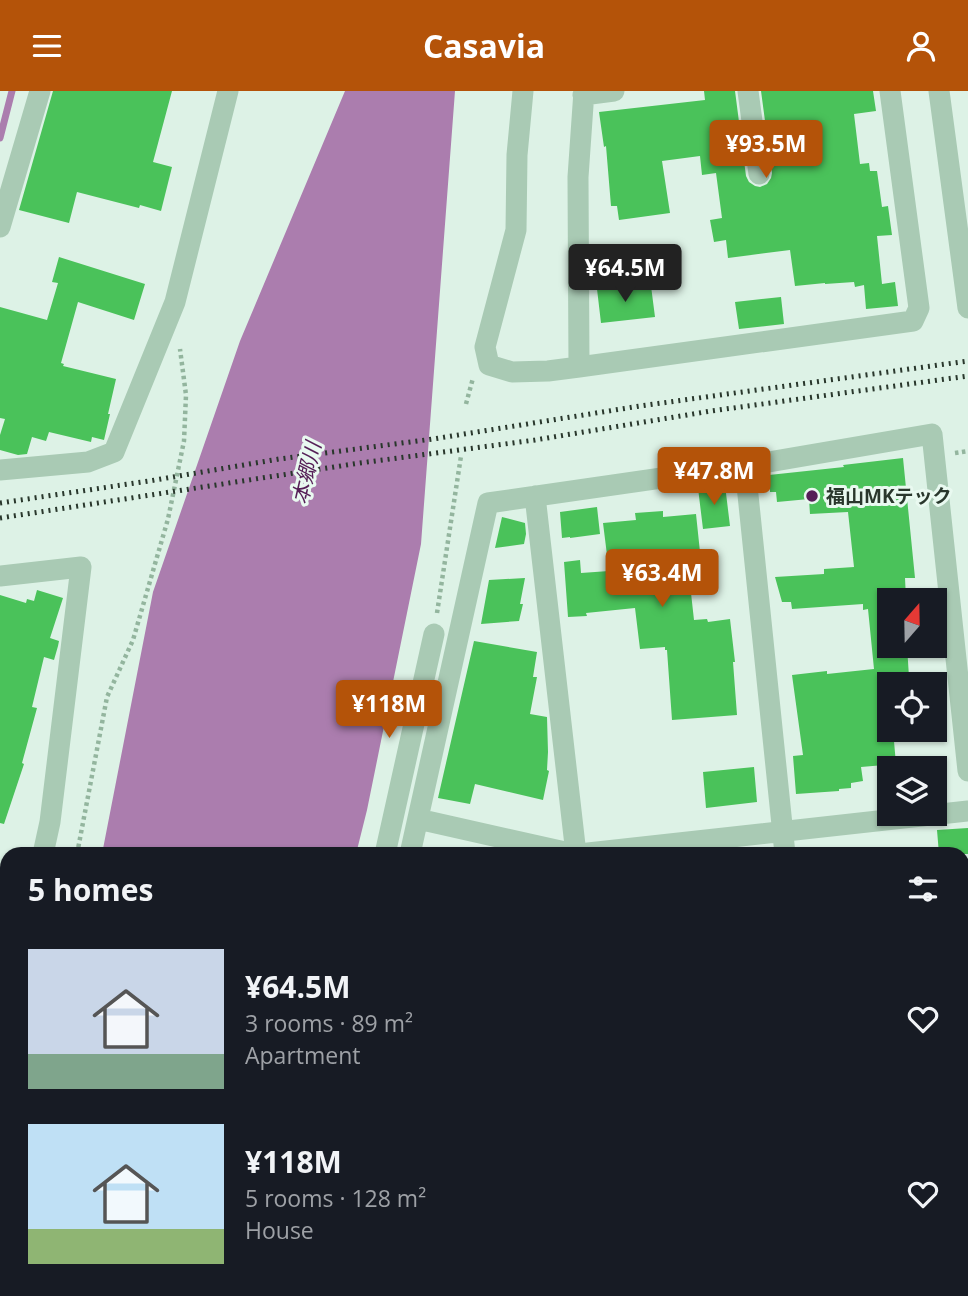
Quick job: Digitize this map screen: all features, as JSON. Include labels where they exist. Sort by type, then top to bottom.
[{"type":"street","points":[[0,227],[40,91]]},
{"type":"street","points":[[0,470],[88,462],[114,452],[174,302],[228,91]]},
{"type":"street","points":[[523,91],[517,155],[516,230],[485,347],[489,365],[512,372],[548,371],[913,321],[919,308],[890,91]]},
{"type":"street","points":[[579,367],[578,177],[584,93],[614,91]]},
{"type":"street","points":[[748,91],[759,174]]},
{"type":"street","points":[[939,91],[968,308]]},
{"type":"street","points":[[412,847],[488,503],[745,466],[932,434],[968,771]]},
{"type":"street","points":[[745,466],[784,847]]},
{"type":"street","points":[[535,496],[575,847]]},
{"type":"street","points":[[0,576],[81,566],[50,822],[45,847]]},
{"type":"street","points":[[387,847],[434,634]]},
{"type":"street","points":[[639,847],[968,811]]},
{"type":"street","points":[[418,819],[544,847]]},
{"type":"path","points":[[78,847],[107,697],[133,640],[171,506],[184,441],[186,395],[180,342]]},
{"type":"path","points":[[434,634],[461,456]]},
{"type":"water","name":"本郷川","points":[[345,91],[455,91],[421,544],[358,847],[103,847],[153,592],[240,341]]},
{"type":"building","points":[[53,91],[172,91],[153,162],[172,167],[161,211],[77,192],[69,223],[19,210]]},
{"type":"building","points":[[704,91],[735,91],[746,176],[749,182],[760,187],[767,184],[772,173],[761,91],[873,91],[876,111],[854,114],[860,164],[869,163],[870,171],[877,171],[882,207],[888,206],[892,235],[877,236],[882,284],[895,282],[898,306],[866,309],[864,285],[855,287],[854,282],[795,286],[790,250],[728,258],[726,240],[714,242],[710,220],[722,218],[716,173],[702,175],[700,156],[662,161],[670,213],[619,220],[617,206],[611,206],[606,146],[604,147],[599,112],[705,100]]},
{"type":"building","points":[[59,257],[145,284],[134,320],[78,302],[61,363],[63,366],[116,379],[104,440],[92,437],[91,442],[49,432],[46,441],[32,437],[27,454],[18,455],[0,450],[0,435],[5,419],[0,418],[0,307],[47,320],[58,283],[52,282]]},
{"type":"building","points":[[619,286],[619,290],[651,286],[655,317],[601,323],[597,289]]},
{"type":"building","points":[[781,297],[784,324],[739,329],[735,302]]},
{"type":"building","points":[[903,458],[915,578],[905,578],[905,588],[877,588],[877,658],[908,658],[909,672],[877,672],[877,742],[894,742],[895,756],[877,756],[877,766],[861,767],[863,781],[851,783],[851,788],[796,794],[793,756],[803,755],[792,675],[874,669],[868,609],[863,610],[863,604],[792,609],[791,602],[782,602],[775,577],[824,574],[824,569],[854,567],[848,512],[810,514],[809,499],[777,502],[776,492],[770,492],[769,475],[844,467],[843,465]]},
{"type":"building","points":[[725,485],[730,526],[703,529],[698,488]]},
{"type":"building","points":[[597,507],[600,534],[562,538],[560,512]]},
{"type":"building","points":[[663,511],[663,517],[696,514],[700,552],[683,554],[687,594],[691,593],[694,620],[707,619],[708,622],[730,619],[737,715],[672,720],[667,650],[665,647],[640,649],[635,608],[568,617],[564,562],[580,560],[581,573],[609,571],[603,523],[636,520],[635,513]]},
{"type":"building","points":[[502,517],[525,523],[524,544],[495,548]]},
{"type":"building","points":[[525,578],[519,621],[481,624],[489,580]]},
{"type":"building","points":[[37,590],[63,598],[50,638],[59,641],[54,660],[44,657],[32,707],[37,708],[22,763],[24,764],[4,824],[0,823],[0,595],[26,603],[27,599],[34,601]]},
{"type":"building","points":[[474,641],[537,652],[533,677],[537,677],[530,714],[547,717],[549,771],[543,800],[475,784],[470,804],[438,798]]},
{"type":"building","points":[[754,767],[757,802],[706,808],[703,772]]},
{"type":"building","points":[[968,828],[968,847],[938,847],[937,830]]},
{"type":"waterway","points":[[0,138],[12,91]]},
{"type":"railway","points":[[0,503],[640,406],[968,361]]},
{"type":"railway","points":[[0,518],[360,463],[535,440],[711,411],[968,376]]},
{"type":"place","name":"福山MKテック","points":[[812,496]]}]
